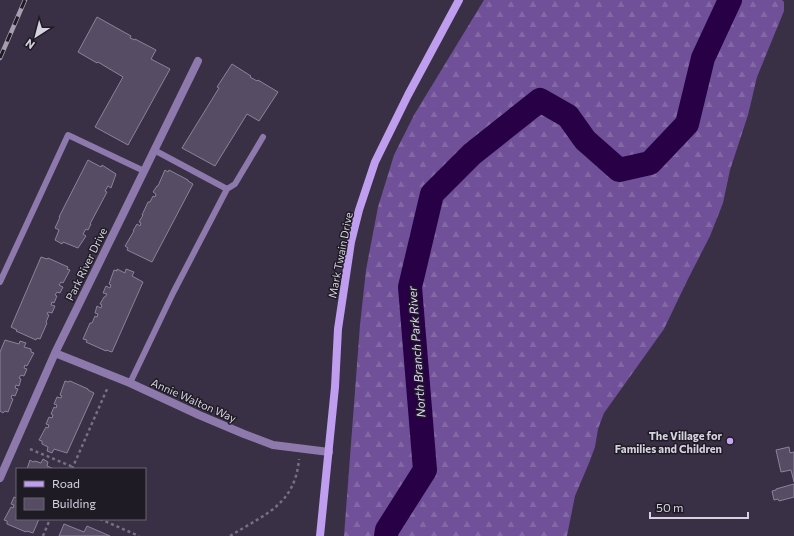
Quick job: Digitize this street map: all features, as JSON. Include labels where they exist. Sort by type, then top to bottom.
[{"type":"street","name":"Mark Twain Drive","points":[[320,536],[335,387],[338,329],[351,242],[359,210],[375,162],[408,95],[459,0]]},
{"type":"street","name":"Park River Drive","points":[[0,478],[55,353],[198,61]]},
{"type":"street","name":"Annie Walton Way","points":[[55,353],[244,434],[273,444],[329,452]]},
{"type":"lane","points":[[0,282],[68,135],[144,171]]},
{"type":"lane","points":[[130,384],[227,189],[235,184],[263,137]]},
{"type":"lane","points":[[154,150],[227,189]]},
{"type":"path","points":[[30,449],[72,468],[108,387]]},
{"type":"path","points":[[230,536],[269,512],[284,500],[295,482],[299,459]]},
{"type":"path","points":[[43,536],[50,520]]},
{"type":"path","points":[[102,520],[139,536]]},
{"type":"green space","points":[[484,0],[782,0],[784,2],[784,11],[757,77],[748,115],[730,170],[723,203],[710,236],[664,329],[604,413],[598,429],[595,447],[575,496],[567,536],[344,536],[360,325],[366,270],[378,207],[394,155],[414,115]]},
{"type":"building","points":[[97,17],[131,36],[130,38],[156,50],[151,59],[170,69],[128,145],[95,127],[123,77],[78,52]]},
{"type":"building","points":[[232,64],[251,76],[250,77],[278,92],[259,121],[247,114],[215,166],[182,148]]},
{"type":"building","points":[[88,160],[101,167],[102,165],[116,174],[111,188],[108,186],[105,191],[107,192],[88,230],[86,229],[83,234],[86,236],[78,248],[63,242],[62,244],[55,240],[59,230],[55,228],[59,217]]},
{"type":"building","points":[[165,170],[168,172],[169,170],[193,184],[152,262],[127,250],[128,248],[125,246],[137,224],[140,226],[141,223],[139,222],[142,215],[148,202],[150,202],[153,196],[155,197],[156,194],[153,192],[158,186]]},
{"type":"building","points":[[41,257],[48,258],[68,267],[67,269],[70,270],[63,283],[61,282],[59,285],[63,287],[60,293],[57,292],[55,295],[57,296],[54,303],[52,302],[51,305],[55,306],[52,313],[48,312],[47,314],[49,315],[46,322],[47,323],[40,339],[37,338],[36,340],[16,331],[17,330],[11,327]]},
{"type":"building","points":[[117,269],[125,273],[126,269],[134,272],[132,276],[143,282],[112,352],[106,351],[86,342],[87,340],[83,339],[90,323],[92,323],[95,316],[97,317],[98,314],[95,313],[97,306],[101,308],[102,305],[100,304],[107,294],[103,293],[106,286],[110,288],[111,285],[109,284],[114,270],[117,271]]},
{"type":"building","points":[[5,340],[19,344],[20,341],[26,343],[24,347],[31,349],[31,352],[34,353],[27,366],[25,365],[24,368],[27,369],[24,376],[21,375],[19,378],[21,379],[19,386],[16,385],[15,388],[18,389],[15,396],[12,395],[11,398],[13,399],[8,412],[5,411],[3,413],[0,411],[0,352]]},
{"type":"building","points":[[65,381],[70,381],[94,393],[67,453],[54,449],[52,453],[47,451],[48,447],[42,444],[42,441],[39,440],[46,427],[48,428],[49,425],[46,424],[49,417],[52,418],[53,415],[51,414],[54,407],[56,408],[57,405],[54,404],[57,397],[61,398],[62,396],[60,395]]},
{"type":"building","points":[[789,447],[790,453],[794,452],[794,482],[791,470],[781,472],[776,450]]},
{"type":"building","points":[[43,459],[48,462],[47,466],[52,468],[27,468],[30,460],[41,463]]},
{"type":"building","points":[[794,484],[794,497],[779,501],[778,499],[774,500],[772,491]]},
{"type":"building","points":[[14,497],[16,498],[16,520],[39,520],[33,533],[26,532],[7,524],[7,521],[4,520],[11,507],[13,508],[14,505],[11,504]]},
{"type":"building","points":[[64,524],[84,532],[87,526],[110,536],[59,536]]},
{"type":"waterway","name":"North Branch Park River","points":[[386,536],[387,530],[425,470],[410,287],[432,194],[472,154],[540,100],[568,116],[585,140],[619,170],[650,163],[687,124],[703,58],[730,0]]},
{"type":"railway","points":[[0,58],[25,0]]},
{"type":"place","name":"The Village for Families and Children","points":[[730,441]]}]
